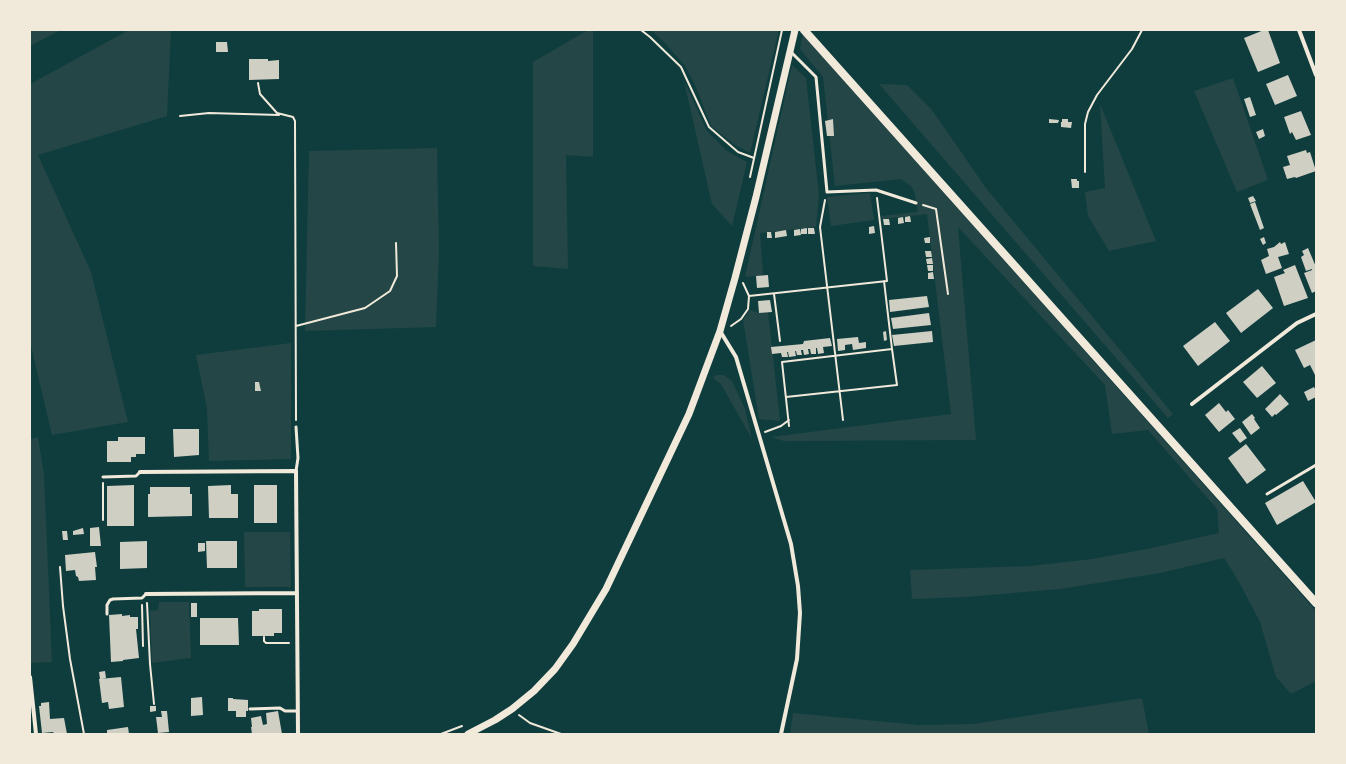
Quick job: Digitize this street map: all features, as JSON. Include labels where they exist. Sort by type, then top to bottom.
[{"type":"main road","points":[[804,30],[1316,603]]},
{"type":"street","points":[[468,734],[496,720],[534,691],[555,669],[573,644],[606,588],[689,414],[720,331],[737,271],[795,30]]},
{"type":"street","points":[[1299,30],[1315,67],[1316,75]]},
{"type":"street","points":[[1192,404],[1297,323],[1316,314]]},
{"type":"street","points":[[720,331],[736,357],[791,544],[798,586],[800,613],[797,659],[781,734]]},
{"type":"street","points":[[140,472],[296,471],[298,734]]},
{"type":"street","points":[[146,594],[296,592]]},
{"type":"street","points":[[30,677],[36,734]]},
{"type":"lane","points":[[790,51],[816,77],[827,192],[876,190],[916,203]]},
{"type":"lane","points":[[296,427],[298,458],[296,471]]},
{"type":"lane","points":[[1267,494],[1316,465]]},
{"type":"lane","points":[[103,476],[136,476],[140,472]]},
{"type":"lane","points":[[108,614],[108,605],[110,600],[113,598],[142,598],[146,594]]},
{"type":"lane","points":[[250,709],[280,708],[286,711],[297,711]]},
{"type":"path","points":[[641,30],[681,67],[708,127],[738,152],[764,160]]},
{"type":"path","points":[[750,177],[782,30]]},
{"type":"path","points":[[1085,172],[1085,124],[1088,112],[1097,95],[1132,49],[1142,30]]},
{"type":"path","points":[[258,83],[260,94],[277,113],[282,115]]},
{"type":"path","points":[[180,116],[209,113],[282,115],[293,117],[295,121],[296,427]]},
{"type":"path","points":[[786,397],[897,385],[884,282],[887,281],[876,190]]},
{"type":"path","points":[[827,192],[820,227],[843,420]]},
{"type":"path","points":[[916,203],[936,209],[948,294]]},
{"type":"path","points":[[296,326],[365,308],[390,291],[396,276],[396,244]]},
{"type":"path","points":[[749,296],[884,282]]},
{"type":"path","points":[[720,331],[733,325],[741,319],[748,309],[749,296],[745,285]]},
{"type":"path","points":[[774,294],[780,341]]},
{"type":"path","points":[[789,426],[782,362],[892,350]]},
{"type":"path","points":[[759,435],[781,426],[789,420]]},
{"type":"path","points":[[103,476],[103,520]]},
{"type":"path","points":[[60,567],[62,606],[84,734]]},
{"type":"path","points":[[146,594],[154,704]]},
{"type":"path","points":[[142,598],[143,646]]},
{"type":"path","points":[[264,637],[264,641],[266,643],[289,643]]},
{"type":"path","points":[[512,709],[530,723],[561,734]]},
{"type":"path","points":[[441,734],[454,730],[467,723]]},
{"type":"shaded area","points":[[30,30],[61,30],[30,46]]},
{"type":"shaded area","points":[[129,30],[171,30],[167,116],[38,155],[91,272],[128,422],[52,435],[30,342],[30,84]]},
{"type":"shaded area","points":[[588,30],[593,30],[593,157],[566,155],[568,269],[533,266],[533,62]]},
{"type":"shaded area","points":[[651,30],[779,30],[750,153],[735,145],[711,126],[695,85],[685,66],[664,42]]},
{"type":"shaded area","points":[[803,34],[1316,611],[1316,681],[1291,694],[1276,677],[1260,622],[1239,582],[1224,558],[1160,573],[1060,589],[965,597],[912,599],[910,570],[1031,566],[1092,559],[1147,549],[1219,533],[1217,509],[1148,430],[1112,434],[1105,385],[958,227],[976,440],[784,441],[771,437],[951,414],[927,214],[882,219],[881,216],[918,212],[915,194],[912,187],[901,179],[835,186],[823,77],[800,49]]},
{"type":"shaded area","points":[[792,65],[806,78],[819,195],[816,227],[760,233],[763,275],[745,277]]},
{"type":"shaded area","points":[[1233,78],[1268,180],[1237,192],[1194,91]]},
{"type":"shaded area","points":[[684,81],[707,131],[727,151],[747,162],[732,226],[712,204]]},
{"type":"shaded area","points":[[879,84],[907,85],[932,110],[986,188],[1173,414],[1168,418]]},
{"type":"shaded area","points":[[1100,104],[1156,241],[1109,251],[1088,216],[1085,192],[1105,188]]},
{"type":"shaded area","points":[[437,148],[439,252],[436,327],[305,331],[309,151]]},
{"type":"shaded area","points":[[870,193],[874,220],[831,226],[827,197]]},
{"type":"shaded area","points":[[750,310],[759,313],[768,312],[780,421],[759,419],[743,320]]},
{"type":"shaded area","points":[[291,343],[291,459],[209,461],[207,408],[196,355]]},
{"type":"shaded area","points":[[716,375],[724,375],[732,381],[745,409],[752,439],[721,384],[713,378]]},
{"type":"shaded area","points":[[38,437],[44,475],[52,662],[30,663],[30,439]]},
{"type":"shaded area","points":[[244,532],[290,532],[291,587],[245,587]]},
{"type":"shaded area","points":[[159,602],[189,602],[191,658],[152,663],[150,611],[158,610]]},
{"type":"shaded area","points":[[1142,698],[1149,734],[790,734],[793,713],[919,725],[973,724]]},
{"type":"building","points":[[1264,30],[1268,30],[1280,63],[1258,72],[1244,38]]},
{"type":"building","points":[[216,42],[227,42],[228,52],[216,52]]},
{"type":"building","points":[[249,59],[268,59],[268,61],[279,60],[279,79],[249,80]]},
{"type":"building","points":[[1288,75],[1297,96],[1275,105],[1266,84]]},
{"type":"building","points":[[1250,97],[1256,115],[1250,117],[1244,99]]},
{"type":"building","points":[[1301,111],[1311,135],[1296,140],[1292,132],[1290,134],[1284,117]]},
{"type":"building","points":[[833,119],[834,136],[827,136],[825,121]]},
{"type":"building","points":[[1049,119],[1059,120],[1058,123],[1049,123]]},
{"type":"building","points":[[1062,119],[1068,119],[1068,122],[1072,122],[1071,128],[1061,127]]},
{"type":"building","points":[[1263,129],[1265,136],[1259,139],[1256,132]]},
{"type":"building","points":[[1306,150],[1307,153],[1310,152],[1316,171],[1296,178],[1287,179],[1283,167],[1290,165],[1287,156]]},
{"type":"building","points":[[1071,179],[1077,179],[1077,181],[1079,181],[1079,188],[1072,188]]},
{"type":"building","points":[[1253,196],[1256,201],[1250,203],[1248,198]]},
{"type":"building","points":[[1255,202],[1264,228],[1260,230],[1250,204]]},
{"type":"building","points":[[910,216],[911,222],[905,222],[905,217]]},
{"type":"building","points":[[903,217],[904,223],[898,224],[898,218]]},
{"type":"building","points":[[883,219],[889,219],[890,225],[884,225]]},
{"type":"building","points":[[874,226],[875,233],[869,234],[869,227]]},
{"type":"building","points":[[807,228],[807,234],[801,234],[801,229]]},
{"type":"building","points":[[808,228],[814,228],[815,234],[808,234]]},
{"type":"building","points":[[800,229],[801,235],[794,236],[794,230]]},
{"type":"building","points":[[786,230],[787,236],[775,238],[775,232]]},
{"type":"building","points":[[767,232],[771,232],[772,238],[767,238]]},
{"type":"building","points":[[930,237],[930,243],[925,243],[924,238]]},
{"type":"building","points":[[1264,237],[1266,243],[1263,245],[1260,239]]},
{"type":"building","points":[[1280,242],[1281,244],[1285,242],[1289,254],[1278,257],[1282,268],[1266,274],[1261,260],[1269,256],[1267,249],[1274,247]]},
{"type":"building","points":[[1308,248],[1316,267],[1316,291],[1312,293],[1304,273],[1312,269],[1306,271],[1301,257],[1304,255],[1302,251]]},
{"type":"building","points":[[925,251],[931,251],[932,257],[926,257]]},
{"type":"building","points":[[932,258],[933,264],[927,264],[926,259]]},
{"type":"building","points":[[927,265],[933,265],[933,271],[928,271]]},
{"type":"building","points":[[1295,265],[1308,298],[1284,306],[1274,277],[1285,273],[1283,270]]},
{"type":"building","points":[[933,272],[934,279],[928,279],[928,273]]},
{"type":"building","points":[[768,275],[769,287],[757,288],[756,276]]},
{"type":"building","points":[[1258,289],[1273,308],[1241,333],[1226,313]]},
{"type":"building","points":[[927,296],[929,307],[890,312],[889,300]]},
{"type":"building","points":[[770,300],[772,312],[759,313],[758,301]]},
{"type":"building","points":[[929,313],[931,325],[893,329],[891,318]]},
{"type":"building","points":[[1215,322],[1230,341],[1198,366],[1183,346]]},
{"type":"building","points":[[886,331],[887,340],[884,341],[883,332]]},
{"type":"building","points":[[932,331],[933,342],[894,346],[892,335]]},
{"type":"building","points":[[858,337],[859,343],[866,342],[866,348],[853,350],[852,344],[845,345],[845,350],[838,351],[837,339]]},
{"type":"building","points":[[830,338],[832,346],[823,347],[824,353],[818,354],[816,348],[816,354],[811,354],[810,349],[808,349],[809,354],[804,355],[803,350],[801,350],[802,355],[797,355],[795,351],[796,356],[789,357],[788,352],[788,357],[782,357],[781,353],[772,354],[771,347],[803,344],[804,341]]},
{"type":"building","points":[[1316,340],[1316,377],[1310,365],[1304,368],[1295,350]]},
{"type":"building","points":[[1262,366],[1276,383],[1257,398],[1243,382]]},
{"type":"building","points":[[255,382],[259,382],[261,391],[255,391]]},
{"type":"building","points":[[1314,387],[1316,397],[1308,401],[1304,392]]},
{"type":"building","points":[[1280,394],[1289,404],[1272,417],[1265,409]]},
{"type":"building","points":[[1219,403],[1226,412],[1228,410],[1235,419],[1219,432],[1205,415]]},
{"type":"building","points":[[1252,414],[1260,428],[1251,435],[1242,422]]},
{"type":"building","points":[[1240,428],[1247,438],[1240,443],[1232,433]]},
{"type":"building","points":[[173,429],[199,429],[199,455],[174,457]]},
{"type":"building","points":[[118,437],[145,437],[145,454],[136,454],[136,457],[131,457],[131,462],[107,462],[107,441],[118,441]]},
{"type":"building","points":[[1246,444],[1266,470],[1247,484],[1228,458]]},
{"type":"building","points":[[1303,481],[1316,502],[1277,525],[1265,503]]},
{"type":"building","points":[[134,485],[134,526],[107,526],[107,486]]},
{"type":"building","points":[[231,485],[231,494],[238,494],[238,518],[209,518],[208,486]]},
{"type":"building","points":[[254,485],[277,485],[277,523],[254,523]]},
{"type":"building","points":[[150,487],[190,487],[190,494],[192,494],[192,516],[148,517],[148,494],[150,494]]},
{"type":"building","points":[[99,527],[101,546],[90,546],[90,528]]},
{"type":"building","points":[[83,528],[84,534],[73,535],[73,531]]},
{"type":"building","points":[[62,531],[67,531],[68,540],[63,540]]},
{"type":"building","points":[[147,541],[147,568],[120,569],[120,542]]},
{"type":"building","points":[[206,541],[237,541],[237,568],[207,568]]},
{"type":"building","points":[[198,543],[205,543],[205,551],[198,552]]},
{"type":"building","points":[[95,552],[97,567],[95,567],[96,580],[79,581],[75,570],[66,571],[65,555]]},
{"type":"building","points":[[191,603],[197,603],[197,617],[191,617]]},
{"type":"building","points":[[259,609],[282,609],[282,633],[274,633],[274,636],[252,636],[252,611],[259,611]]},
{"type":"building","points":[[122,614],[122,616],[130,615],[130,617],[138,617],[138,629],[136,629],[139,658],[111,662],[109,615]]},
{"type":"building","points":[[200,618],[238,618],[239,645],[200,645]]},
{"type":"building","points":[[105,671],[106,678],[100,679],[99,672]]},
{"type":"building","points":[[121,677],[124,707],[109,709],[108,702],[102,703],[99,679]]},
{"type":"building","points":[[202,697],[203,715],[191,716],[191,698]]},
{"type":"building","points":[[228,698],[248,700],[248,711],[246,711],[246,717],[236,717],[236,711],[228,711]]},
{"type":"building","points":[[49,702],[50,719],[64,718],[67,734],[54,734],[53,732],[42,733],[39,706],[41,706],[41,703]]},
{"type":"building","points":[[150,706],[156,706],[156,711],[150,712]]},
{"type":"building","points":[[161,711],[167,711],[169,732],[158,733],[156,717],[162,717]]},
{"type":"building","points":[[278,711],[282,734],[252,734],[251,718],[261,716],[263,725],[267,724],[266,713]]},
{"type":"building","points":[[128,727],[129,734],[107,734],[107,730]]}]
